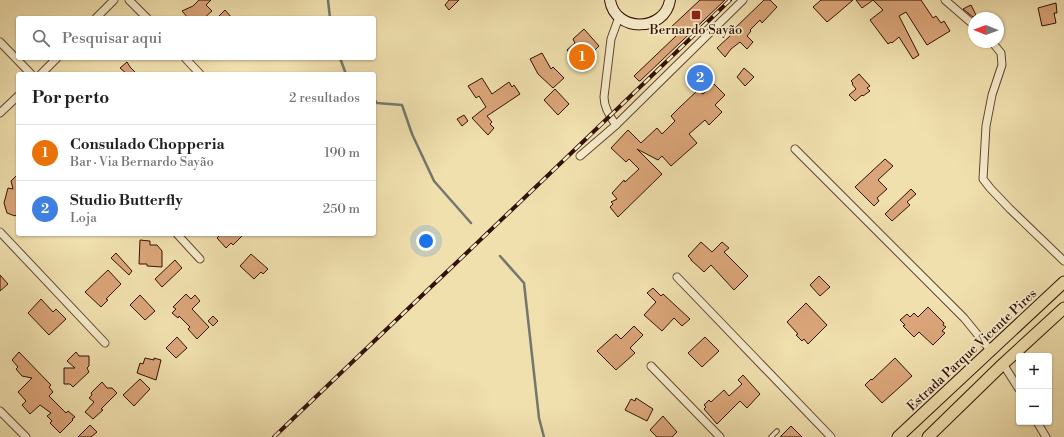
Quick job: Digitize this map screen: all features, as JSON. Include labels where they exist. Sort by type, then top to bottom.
[{"type":"main road","points":[[609,2],[619,17],[632,24],[647,25],[660,18],[669,6],[670,0]]},
{"type":"main road","name":"Estrada Parque Vicente Pires","points":[[898,437],[1064,282]]},
{"type":"main road","points":[[928,437],[1003,364],[1064,308]]},
{"type":"street","points":[[98,16],[114,0]]},
{"type":"street","points":[[130,0],[145,16]]},
{"type":"street","points":[[580,156],[616,125],[743,0]]},
{"type":"street","points":[[945,0],[968,20]]},
{"type":"street","points":[[616,125],[607,111],[604,103],[604,97],[611,39],[619,17]]},
{"type":"street","points":[[0,42],[16,59]]},
{"type":"street","points":[[996,48],[1000,53],[1002,65],[992,95],[986,126],[983,178],[990,188],[1010,209],[1064,261]]},
{"type":"street","points":[[17,60],[29,72]]},
{"type":"street","points":[[43,72],[55,60]]},
{"type":"street","points":[[187,60],[198,72]]},
{"type":"street","points":[[0,113],[16,98]]},
{"type":"street","points":[[795,149],[964,318],[990,351]]},
{"type":"street","points":[[0,232],[105,343]]},
{"type":"street","points":[[179,236],[200,259]]},
{"type":"street","points":[[677,277],[831,437]]},
{"type":"street","points":[[1003,364],[1016,384]]},
{"type":"street","points":[[651,366],[720,437]]},
{"type":"street","points":[[0,411],[26,437]]},
{"type":"street","points":[[1039,425],[1046,437]]},
{"type":"lane","points":[[771,437],[777,431]]},
{"type":"building","points":[[199,0],[211,0],[206,5],[212,11],[206,16],[186,16],[182,11],[193,6]]},
{"type":"building","points":[[449,0],[459,0],[449,10],[445,5]]},
{"type":"building","name":"Bernardo Sayão","points":[[700,0],[725,0],[639,81],[634,76],[676,36],[669,29]]},
{"type":"building","points":[[764,0],[770,0],[777,7],[762,23],[760,20],[750,30],[751,31],[747,36],[753,42],[747,49],[740,42],[731,49],[725,57],[717,48],[731,35],[730,33]]},
{"type":"building","points":[[821,0],[853,0],[827,22],[813,7]]},
{"type":"building","points":[[856,0],[873,0],[862,8]]},
{"type":"building","points":[[873,0],[921,0],[933,18],[936,16],[941,23],[944,21],[950,31],[927,45],[906,12],[899,16],[919,55],[913,59],[899,37],[892,43],[891,42],[888,44],[870,20],[883,10]]},
{"type":"building","points":[[1056,3],[1057,13],[1054,13],[1056,23],[1042,26],[1038,8]]},
{"type":"building","points":[[971,5],[974,12],[968,13],[963,9]]},
{"type":"building","points":[[225,10],[230,16],[219,16]]},
{"type":"building","points":[[584,29],[599,46],[580,65],[567,50],[575,43],[573,39]]},
{"type":"building","points":[[542,53],[551,69],[553,67],[564,78],[553,88],[538,74],[530,59]]},
{"type":"building","points":[[127,62],[135,72],[125,72],[120,68]]},
{"type":"building","points":[[744,68],[754,77],[745,86],[737,77]]},
{"type":"building","points":[[859,74],[870,86],[867,88],[870,91],[855,101],[849,95],[856,89],[851,81]]},
{"type":"building","points":[[482,78],[492,94],[509,82],[512,87],[514,85],[520,94],[487,116],[492,122],[490,124],[494,128],[488,135],[472,118],[486,107],[479,96],[476,98],[468,86]]},
{"type":"building","points":[[714,84],[725,95],[715,105],[722,112],[709,125],[705,120],[689,134],[697,143],[671,166],[662,156],[658,160],[637,149],[662,174],[618,217],[610,207],[613,204],[611,202],[617,199],[612,193],[624,180],[625,182],[639,169],[629,159],[626,162],[611,148],[628,130],[641,143],[657,128],[662,134],[675,121],[671,116],[680,107],[698,90],[703,94]]},
{"type":"building","points":[[555,89],[569,104],[558,115],[544,100]]},
{"type":"building","points":[[464,115],[468,121],[462,126],[457,119]]},
{"type":"building","points":[[885,159],[893,166],[878,180],[887,189],[877,198],[879,201],[874,206],[855,187]]},
{"type":"building","points":[[16,176],[15,216],[7,213],[4,203],[8,188],[13,189],[11,181]]},
{"type":"building","points":[[911,189],[916,194],[907,202],[910,205],[892,221],[885,214]]},
{"type":"building","points":[[219,236],[242,236],[233,245],[231,243],[226,248],[217,238]]},
{"type":"building","points":[[140,240],[150,241],[150,245],[157,245],[162,251],[162,267],[139,264]]},
{"type":"building","points":[[701,242],[712,252],[722,242],[729,248],[724,252],[748,276],[734,290],[711,265],[704,272],[688,256]]},
{"type":"building","points":[[116,253],[132,271],[129,275],[111,258]]},
{"type":"building","points":[[251,254],[268,269],[263,274],[261,272],[254,279],[240,266]]},
{"type":"building","points":[[175,260],[182,268],[162,287],[155,279]]},
{"type":"building","points":[[108,270],[121,284],[106,299],[108,300],[101,307],[85,292]]},
{"type":"building","points":[[0,275],[8,284],[0,291]]},
{"type":"building","points":[[819,276],[830,287],[820,296],[810,285]]},
{"type":"building","points":[[653,288],[661,296],[663,294],[690,319],[682,326],[674,318],[662,331],[644,315],[656,302],[647,293]]},
{"type":"building","points":[[186,294],[191,299],[195,295],[200,301],[192,309],[209,327],[197,339],[188,329],[190,327],[179,316],[178,318],[172,313],[176,309],[173,307]]},
{"type":"building","points":[[140,295],[155,311],[145,320],[130,305]]},
{"type":"building","points":[[41,299],[53,312],[56,309],[66,319],[49,335],[28,313]]},
{"type":"building","points":[[806,303],[827,325],[808,344],[804,339],[802,341],[796,335],[798,334],[787,322]]},
{"type":"building","points":[[928,307],[946,327],[942,331],[945,333],[933,345],[919,332],[914,337],[903,326],[905,325],[900,320],[907,314],[910,317],[914,313],[918,317]]},
{"type":"building","points":[[213,316],[218,321],[213,326],[208,321]]},
{"type":"building","points":[[634,326],[643,335],[630,348],[635,353],[616,370],[597,351],[616,334],[621,339]]},
{"type":"building","points":[[177,337],[187,348],[176,358],[166,348]]},
{"type":"building","points":[[705,337],[719,351],[702,367],[688,353]]},
{"type":"building","points":[[19,352],[51,385],[49,387],[53,392],[49,396],[66,413],[68,411],[75,417],[60,433],[50,423],[52,421],[47,416],[51,413],[40,405],[30,414],[22,405],[26,401],[18,392],[32,378],[22,376],[16,369],[18,367],[12,360]]},
{"type":"building","points":[[76,352],[79,356],[89,356],[89,366],[87,368],[89,372],[73,387],[70,384],[64,384],[64,368],[75,368],[67,361]]},
{"type":"building","points":[[145,358],[161,360],[156,380],[137,373],[140,363],[143,364]]},
{"type":"building","points":[[895,358],[912,376],[882,403],[865,385]]},
{"type":"building","points":[[743,375],[760,394],[747,408],[740,401],[717,424],[704,409],[706,407],[704,405],[709,400],[711,402],[724,390],[729,396],[742,384],[738,380]]},
{"type":"building","points":[[140,379],[150,389],[134,406],[123,395]]},
{"type":"building","points":[[102,382],[107,388],[112,388],[117,393],[101,409],[103,410],[93,419],[85,412],[94,402],[89,398],[92,395],[91,393]]},
{"type":"building","points":[[636,398],[653,409],[647,421],[625,410],[631,399],[635,401]]},
{"type":"building","points":[[663,416],[677,432],[672,437],[657,437],[650,430]]},
{"type":"building","points":[[90,425],[97,432],[91,437],[78,437]]},
{"type":"building","points":[[791,426],[802,437],[780,437]]},
{"type":"waterway","points":[[328,0],[330,16]]},
{"type":"waterway","points":[[341,60],[345,72]]},
{"type":"waterway","points":[[376,102],[402,105],[412,134],[434,181],[471,223]]},
{"type":"waterway","points":[[500,256],[524,283],[539,418],[544,437]]},
{"type":"railway","points":[[274,437],[730,0]]},
{"type":"place","name":"Bernardo Sayão","points":[[696,15]]},
{"type":"place","name":"Consulado Chopperia","points":[[582,57]]},
{"type":"place","name":"Studio Butterfly","points":[[700,78]]}]
